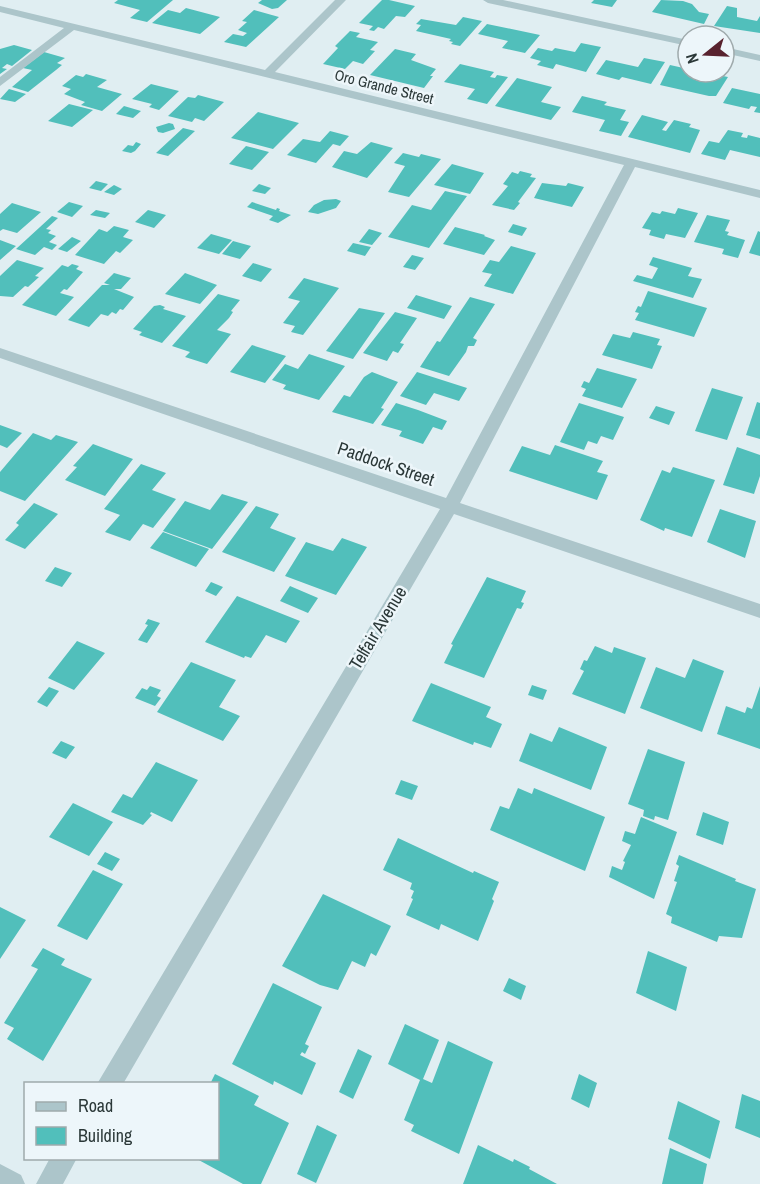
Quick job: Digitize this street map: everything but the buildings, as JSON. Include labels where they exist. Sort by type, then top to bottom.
[{"type":"street","points":[[267,74],[342,0]]},
{"type":"street","points":[[488,0],[676,40]]},
{"type":"street","name":"Oro Grande Street","points":[[0,9],[760,194]]},
{"type":"street","points":[[0,83],[73,26]]},
{"type":"street","points":[[736,53],[760,58]]},
{"type":"street","name":"Telfair Avenue","points":[[110,1082],[450,506],[631,163]]},
{"type":"street","name":"Paddock Street","points":[[0,353],[760,611]]},
{"type":"street","points":[[50,1184],[63,1160]]},
{"type":"street","points":[[0,1177],[12,1184]]}]
